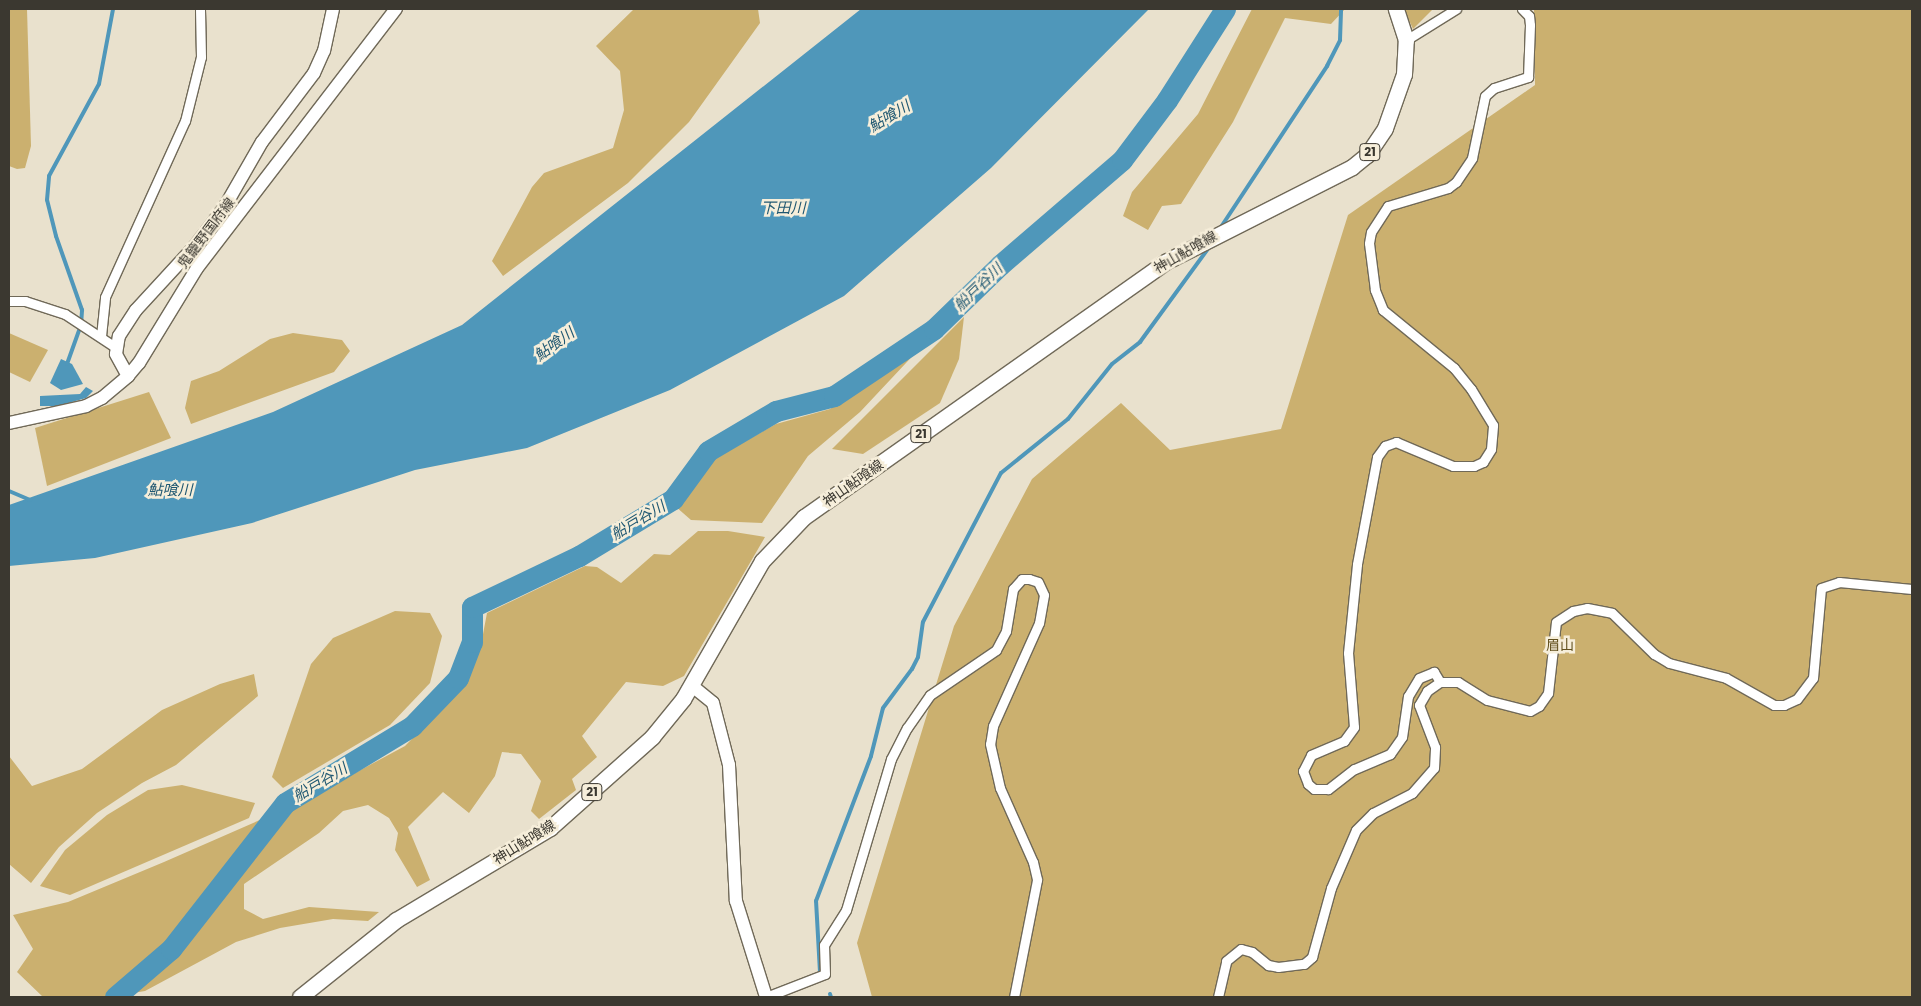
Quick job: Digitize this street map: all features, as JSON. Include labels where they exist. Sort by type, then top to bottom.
[{"type":"main road","name":"神山鮎喰線","points":[[300,997],[396,920],[550,828],[652,737],[691,686],[762,561],[789,530],[1148,273],[1209,237],[1347,170],[1367,155],[1385,128],[1401,85],[1406,40],[1396,9]]},
{"type":"street","points":[[101,336],[105,297],[185,121],[202,57],[200,9]]},
{"type":"street","points":[[115,347],[136,310],[194,247],[224,208],[262,142],[314,72],[324,51],[333,9]]},
{"type":"street","name":"鬼籠野国府線","points":[[9,423],[86,406],[102,398],[128,376],[139,364],[198,268],[396,9]]},
{"type":"street","points":[[1406,40],[1456,9]]},
{"type":"street","points":[[1440,682],[1434,672],[1419,678],[1408,696],[1402,737],[1390,754],[1354,769],[1328,789],[1314,789],[1308,784],[1303,771],[1311,755],[1344,741],[1354,727],[1348,653],[1357,564],[1377,457],[1385,446],[1396,442],[1453,466],[1474,466],[1482,462],[1491,449],[1492,425],[1471,389],[1454,368],[1383,310],[1375,290],[1369,243],[1371,232],[1388,206],[1448,188],[1456,182],[1472,158],[1485,96],[1494,88],[1528,77],[1530,26],[1529,16],[1522,9]]},
{"type":"street","points":[[9,301],[25,301],[65,314],[74,322],[101,336],[115,347],[128,376]]},
{"type":"street","points":[[691,686],[713,703],[729,765],[736,901],[766,997],[825,974],[824,945],[846,910],[895,751],[930,695],[996,650],[1006,631],[1013,589],[1022,579],[1038,582],[1043,589],[1043,607],[1033,640],[992,726],[990,744],[1000,788],[1033,862],[1037,880],[1014,997]]},
{"type":"street","points":[[1218,997],[1226,961],[1241,949],[1278,967],[1304,964],[1312,957],[1331,888],[1356,830],[1373,813],[1412,793],[1434,768],[1436,746],[1419,705],[1421,698],[1440,682],[1458,682],[1487,700],[1530,711],[1539,706],[1548,693],[1556,622],[1574,611],[1587,608],[1612,613],[1654,654],[1669,663],[1726,678],[1774,705],[1784,705],[1797,699],[1813,678],[1821,588],[1839,582],[1912,589]]},
{"type":"green space","points":[[9,9],[27,9],[31,146],[25,168],[17,169],[9,166]]},
{"type":"green space","points":[[634,9],[758,9],[760,23],[689,122],[628,183],[503,276],[492,261],[532,187],[544,173],[613,148],[624,110],[620,71],[596,46]]},
{"type":"green space","points":[[1252,9],[1345,9],[1331,24],[1285,18],[1233,122],[1181,204],[1162,206],[1148,230],[1123,216],[1132,192],[1198,114]]},
{"type":"green space","points":[[1404,9],[1433,9],[1413,29]]},
{"type":"green space","name":"眉山","points":[[1534,9],[1912,9],[1912,997],[872,997],[857,943],[954,626],[1032,479],[1121,403],[1170,450],[1281,429],[1348,215],[1535,85]]},
{"type":"green space","points":[[964,317],[959,359],[940,403],[863,454],[832,449]]},
{"type":"green space","points":[[9,333],[48,350],[30,382],[9,372]]},
{"type":"green space","points":[[293,333],[342,340],[350,351],[334,372],[191,424],[185,408],[191,381],[219,371],[270,339]]},
{"type":"green space","points":[[921,347],[860,412],[808,456],[762,523],[691,520],[675,506],[715,458],[776,424],[830,409]]},
{"type":"green space","points":[[149,392],[171,438],[47,486],[35,428]]},
{"type":"green space","points":[[698,531],[728,531],[765,537],[684,676],[663,686],[626,682],[582,736],[597,757],[572,779],[576,790],[539,819],[531,811],[541,781],[521,754],[502,752],[495,776],[469,813],[443,792],[408,827],[430,880],[417,887],[395,850],[398,833],[389,818],[368,805],[343,811],[319,833],[244,884],[244,909],[263,919],[309,907],[379,912],[368,921],[333,919],[280,928],[236,942],[145,991],[109,997],[43,997],[17,972],[33,949],[13,915],[68,902],[164,862],[303,801],[405,746],[460,690],[480,650],[487,613],[585,566],[597,567],[621,583],[654,554],[670,555]]},
{"type":"green space","points":[[395,611],[430,613],[442,636],[430,683],[390,725],[283,788],[272,777],[311,664],[333,638]]},
{"type":"green space","points":[[254,674],[258,696],[176,765],[142,783],[97,813],[59,847],[31,883],[9,864],[9,756],[32,786],[82,769],[162,710],[220,684]]},
{"type":"green space","points":[[182,785],[255,803],[249,818],[70,895],[40,886],[65,850],[107,815],[148,790]]},
{"type":"water","name":"下田川","points":[[861,9],[1149,9],[991,168],[844,296],[670,390],[527,448],[415,470],[252,523],[95,558],[9,566],[9,505],[273,412],[462,325]]},
{"type":"water","points":[[61,359],[72,364],[83,384],[61,390],[50,383]]},
{"type":"water","points":[[86,387],[93,391],[86,398],[58,406],[40,406],[40,396],[80,394]]},
{"type":"waterway","points":[[67,364],[81,325],[82,310],[56,236],[47,200],[49,176],[99,84],[113,9]]},
{"type":"waterway","name":"船戸谷川","points":[[115,997],[171,949],[285,803],[412,726],[458,678],[472,642],[472,607],[579,556],[673,499],[708,451],[776,411],[834,396],[934,329],[1000,265],[1122,160],[1167,100],[1225,9]]},
{"type":"waterway","points":[[1221,227],[1327,66],[1340,40],[1341,9]]},
{"type":"waterway","points":[[820,972],[816,901],[871,756],[883,708],[912,669],[918,657],[923,622],[1001,473],[1068,419],[1112,364],[1140,342],[1210,246]]},
{"type":"waterway","points":[[9,491],[30,500]]},
{"type":"water label","name":"鮎喰川","points":[[889,116]]},
{"type":"water label","name":"鮎喰川","points":[[554,344]]},
{"type":"water label","name":"鮎喰川","points":[[170,490]]}]
